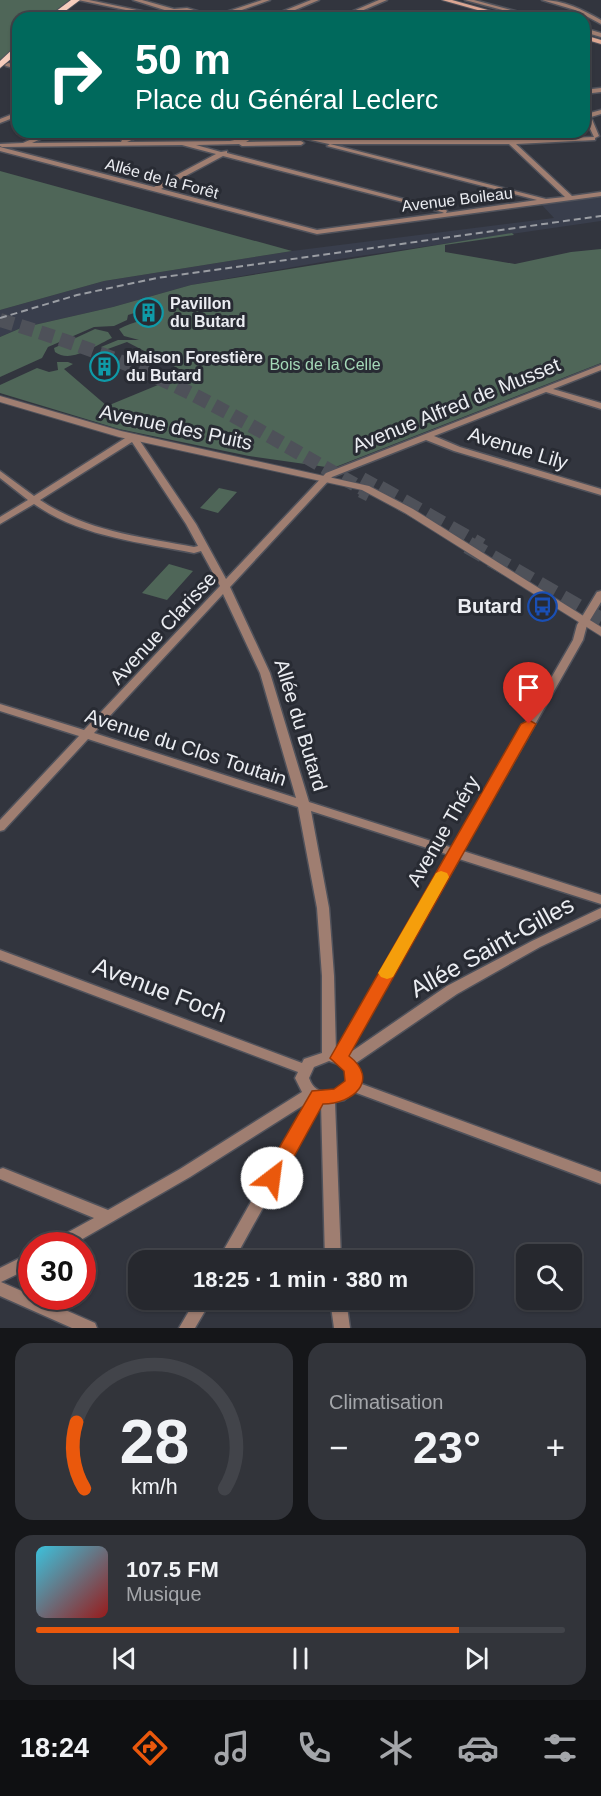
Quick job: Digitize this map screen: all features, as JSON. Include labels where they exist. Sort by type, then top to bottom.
[{"type":"main road","points":[[59,12],[76,0]]},
{"type":"main road","points":[[66,12],[82,0]]},
{"type":"main road","points":[[445,0],[490,12]]},
{"type":"main road","points":[[455,0],[504,12]]},
{"type":"main road","points":[[0,72],[4,65]]},
{"type":"street","points":[[82,0],[149,12]]},
{"type":"street","points":[[101,4],[114,0]]},
{"type":"street","points":[[136,0],[163,8],[168,12]]},
{"type":"street","points":[[208,12],[245,0]]},
{"type":"street","points":[[232,12],[267,0]]},
{"type":"street","points":[[284,12],[316,0]]},
{"type":"street","points":[[355,12],[384,0]]},
{"type":"street","points":[[468,0],[511,12]]},
{"type":"street","points":[[484,6],[494,0]]},
{"type":"street","points":[[544,0],[584,12]]},
{"type":"street","points":[[289,10],[296,12]]},
{"type":"street","points":[[154,190],[235,146],[251,143],[474,139],[511,142],[598,138],[590,121]]},
{"type":"street","points":[[19,145],[37,138]]},
{"type":"street","points":[[119,144],[132,138]]},
{"type":"street","points":[[2,148],[19,145],[230,143],[249,138]]},
{"type":"street","points":[[294,138],[303,141]]},
{"type":"street","points":[[511,142],[569,197]]},
{"type":"street","points":[[326,143],[538,198],[544,202]]},
{"type":"street","points":[[184,144],[447,213]]},
{"type":"street","name":"Allée de la Forêt","points":[[2,148],[316,232]]},
{"type":"street","name":"Avenue Boileau","points":[[316,232],[601,194]]},
{"type":"street","name":"Avenue Alfred de Musset","points":[[326,478],[425,436],[601,367]]},
{"type":"street","points":[[545,389],[601,405]]},
{"type":"street","name":"Avenue des Puits","points":[[0,399],[133,437],[345,483],[390,506],[519,589],[601,632]]},
{"type":"street","name":"Avenue Lily","points":[[425,436],[457,449],[601,492]]},
{"type":"street","points":[[0,521],[133,437]]},
{"type":"street","name":"Allée du Butard","points":[[133,437],[191,524],[225,587],[265,673],[304,806],[323,908],[338,1059]]},
{"type":"street","points":[[0,474],[33,500],[65,519],[93,528],[194,550],[204,548]]},
{"type":"street","name":"Avenue Clarisse","points":[[0,828],[326,478]]},
{"type":"street","name":"Avenue Théry","points":[[338,1059],[578,639],[583,623],[601,596]]},
{"type":"street","name":"Avenue des Puits","points":[[583,623],[601,638]]},
{"type":"street","name":"Avenue du Clos Toutain","points":[[0,708],[601,900]]},
{"type":"street","name":"Allée Saint-Gilles","points":[[338,1059],[452,990],[536,944],[601,913]]},
{"type":"street","name":"Avenue Foch","points":[[0,955],[304,1069]]},
{"type":"street","points":[[82,1232],[319,1096],[342,1095],[352,1086],[354,1075],[338,1059],[313,1060],[304,1069],[302,1082],[319,1096],[332,1250]]},
{"type":"street","points":[[352,1086],[601,1178]]},
{"type":"street","points":[[232,1250],[319,1096]]},
{"type":"street","points":[[3,1174],[109,1217]]},
{"type":"street","points":[[0,1276],[18,1266]]},
{"type":"street","points":[[0,1289],[89,1328]]},
{"type":"street","points":[[187,1328],[198,1310]]},
{"type":"street","points":[[340,1310],[342,1328]]},
{"type":"shaded area","points":[[601,196],[601,221],[339,259],[191,285],[113,307],[21,328],[0,337],[0,310],[104,281],[292,251],[554,218],[541,204]]},
{"type":"green space","points":[[0,0],[70,0],[54,12],[12,12],[12,50],[0,61]]},
{"type":"green space","points":[[252,138],[305,139],[300,143],[247,142]]},
{"type":"green space","points":[[0,171],[292,251],[104,281],[0,310]]},
{"type":"green space","name":"Bois de la Celle","points":[[512,233],[514,235],[445,245],[445,252],[515,264],[571,252],[601,249],[601,363],[333,468],[249,456],[119,429],[0,393],[0,385],[37,368],[49,372],[58,370],[57,362],[73,364],[64,369],[107,406],[187,373],[127,342],[105,350],[101,347],[118,340],[139,340],[124,336],[119,329],[154,314],[158,311],[153,307],[128,315],[127,320],[114,326],[94,327],[48,347],[42,358],[0,377],[0,337],[21,328],[113,307],[191,285]]},
{"type":"green space","points":[[95,329],[108,332],[112,338],[76,355],[61,355],[55,352],[54,348]]},
{"type":"green space","points":[[219,488],[237,492],[218,513],[200,508]]},
{"type":"green space","points":[[169,564],[193,571],[167,600],[142,593]]},
{"type":"tunnel","points":[[0,320],[96,352],[165,381],[233,415],[365,490]]},
{"type":"tunnel","points":[[362,479],[382,490]]},
{"type":"tunnel","points":[[362,489],[370,493]]},
{"type":"tunnel","points":[[379,489],[481,547]]},
{"type":"tunnel","points":[[468,545],[601,621]]},
{"type":"railway","points":[[0,318],[77,295],[157,278],[601,216]]},
{"type":"slow traffic","points":[[387,973],[441,877]]},
{"type":"place","name":"Pavillon du Butard","points":[[149,312]]},
{"type":"place","name":"Maison Forestière du Butard","points":[[105,366]]},
{"type":"place","name":"Butard","points":[[543,606]]},
{"type":"route","points":[[272,1178],[318,1096],[333,1098],[346,1093],[352,1086],[354,1079],[352,1068],[339,1058],[529,724]]}]
